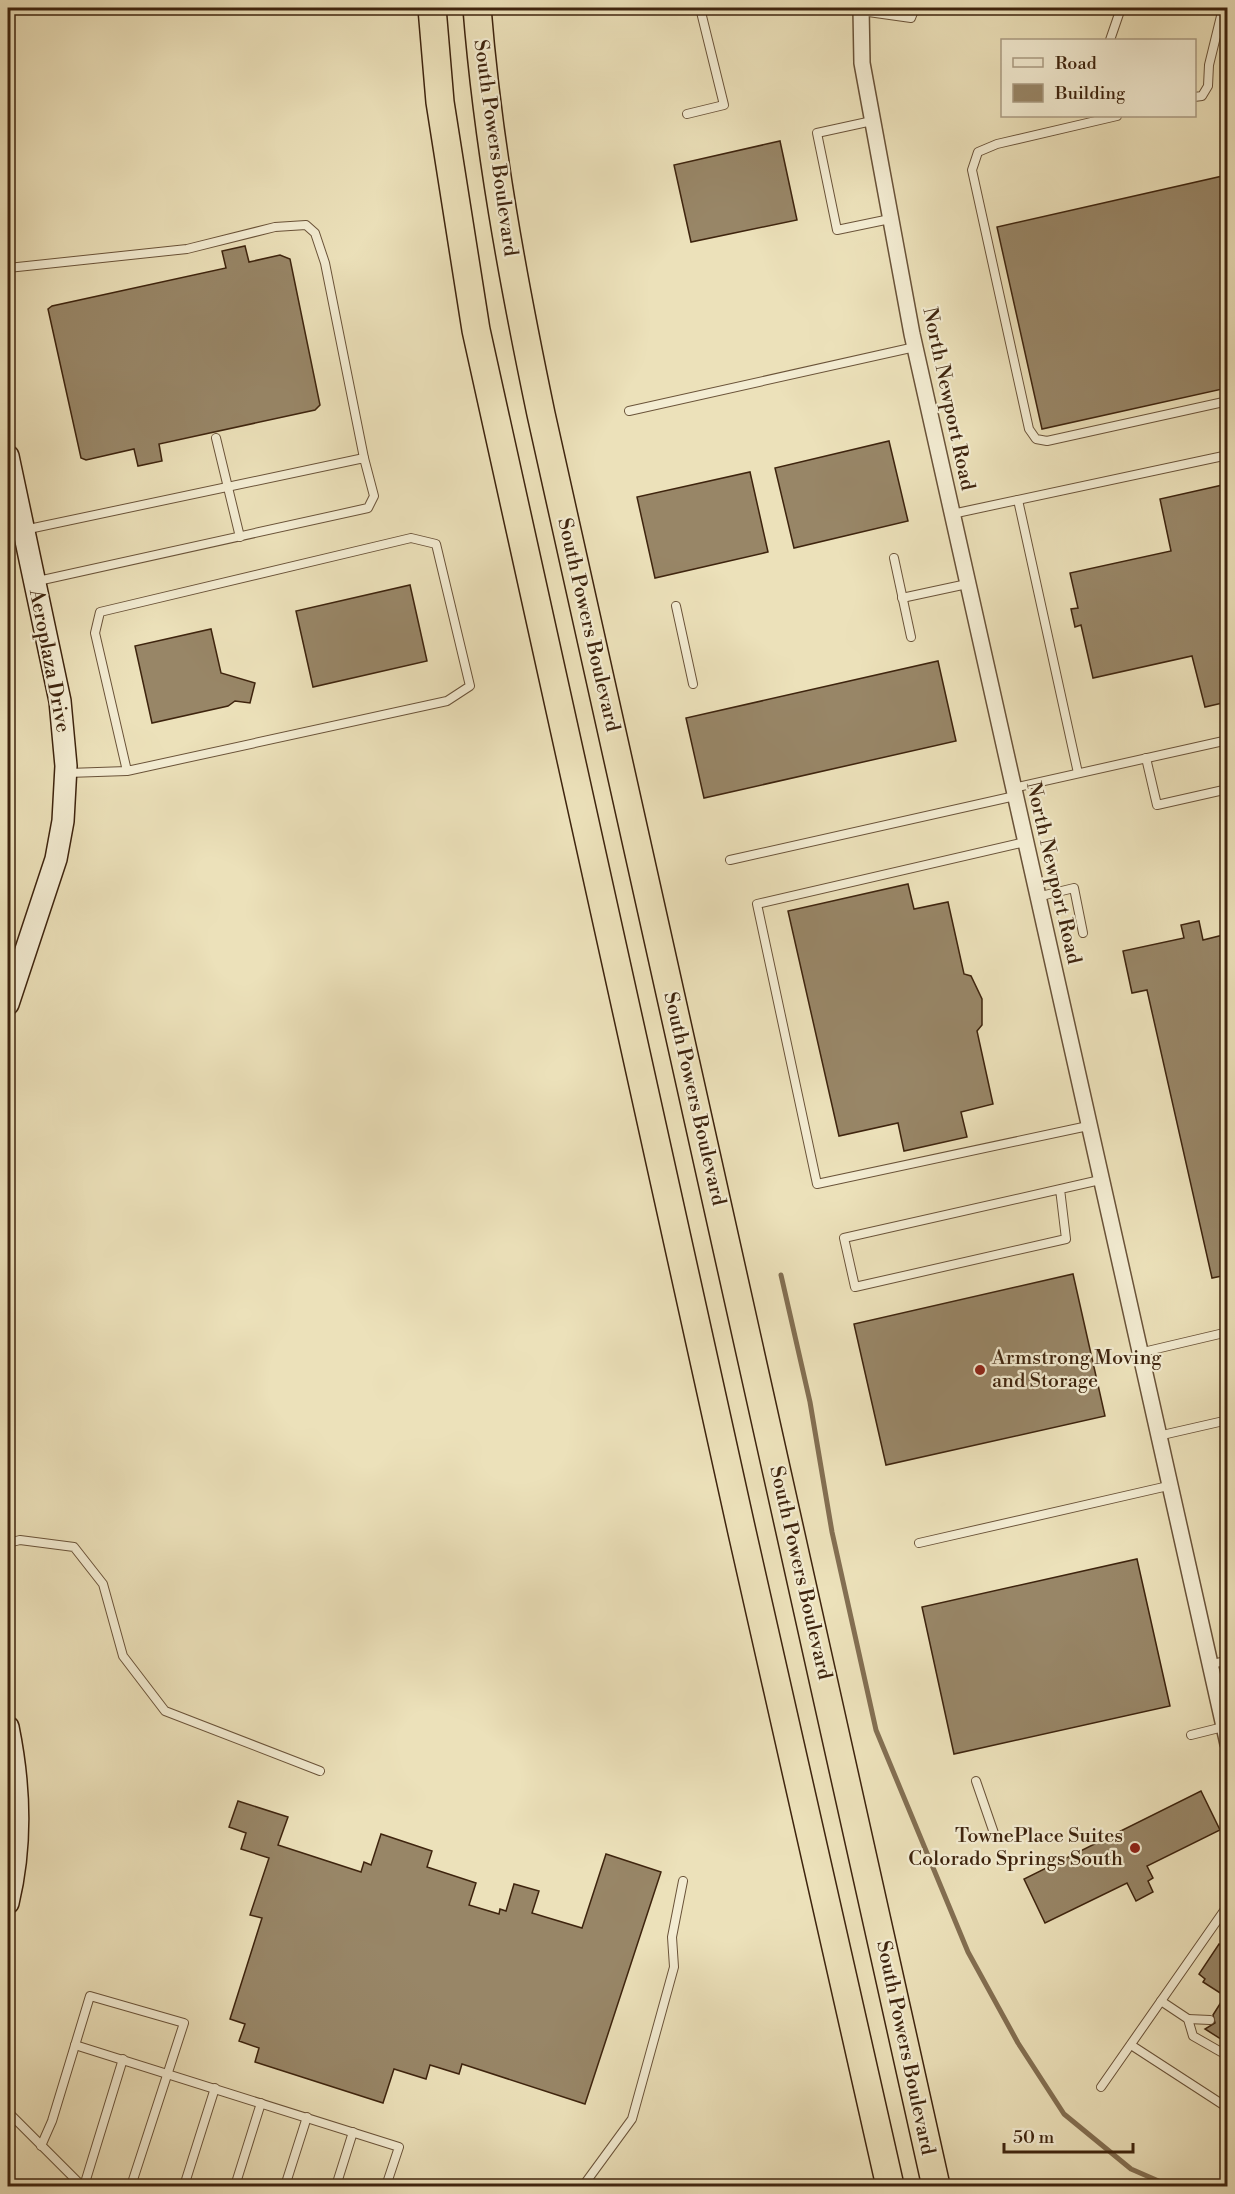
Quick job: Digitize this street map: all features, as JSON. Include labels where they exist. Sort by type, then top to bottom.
[{"type":"highway","name":"South Powers Boulevard","points":[[479,8],[480,48],[486,106],[506,239],[541,414],[936,2187]]},
{"type":"highway","points":[[432,15],[442,123],[476,330],[742,1532],[890,2187]]},
{"type":"street","name":"North Newport Road","points":[[860,10],[862,63],[915,347],[1227,1744]]},
{"type":"street","name":"Aeroplaza Drive","points":[[8,456],[60,701],[66,773],[63,821],[56,859],[8,1004]]},
{"type":"street","points":[[8,1727],[17,1784],[19,1819],[16,1858],[8,1903]]},
{"type":"lane","points":[[687,114],[724,105],[701,8]]},
{"type":"lane","points":[[840,8],[911,18],[915,8]]},
{"type":"lane","points":[[1110,39],[1121,8]]},
{"type":"lane","points":[[1196,98],[1202,96],[1208,87],[1209,65],[1223,8]]},
{"type":"lane","points":[[1113,117],[997,144],[978,152],[972,170],[1029,429],[1036,439],[1047,441],[1227,402]]},
{"type":"lane","points":[[872,121],[817,133],[837,230],[890,219]]},
{"type":"lane","points":[[8,268],[187,249],[275,227],[306,225],[315,233],[325,263],[364,458],[374,496],[368,508],[33,582]]},
{"type":"lane","points":[[629,411],[915,347]]},
{"type":"lane","points":[[216,438],[240,537]]},
{"type":"lane","points":[[952,514],[1227,455]]},
{"type":"lane","points":[[22,530],[364,458]]},
{"type":"lane","points":[[1018,500],[1078,773]]},
{"type":"lane","points":[[66,773],[127,771],[447,701],[470,686],[436,544],[411,538],[100,612],[95,633],[127,771]]},
{"type":"lane","points":[[894,558],[911,637]]},
{"type":"lane","points":[[902,598],[967,584]]},
{"type":"lane","points":[[676,606],[693,684]]},
{"type":"lane","points":[[730,860],[1014,792],[1078,773],[1227,740]]},
{"type":"lane","points":[[1146,758],[1157,805],[1227,789]]},
{"type":"lane","points":[[1025,842],[757,904],[817,1184],[1088,1126]]},
{"type":"lane","points":[[1037,897],[1074,888],[1083,933]]},
{"type":"lane","points":[[1060,1189],[1066,1239],[855,1287],[844,1238],[1060,1189],[1100,1180]]},
{"type":"lane","points":[[1138,1353],[1227,1332]]},
{"type":"lane","points":[[1157,1436],[1227,1420]]},
{"type":"lane","points":[[919,1543],[1168,1486]]},
{"type":"lane","points":[[8,1543],[20,1540],[74,1547],[103,1584],[123,1656],[165,1711],[320,1771]]},
{"type":"lane","points":[[1208,1665],[1227,1660]]},
{"type":"lane","points":[[1191,1735],[1222,1727]]},
{"type":"lane","points":[[976,1781],[995,1836]]},
{"type":"lane","points":[[583,2187],[632,2118],[674,1967],[672,1937],[683,1881]]},
{"type":"lane","points":[[1101,2087],[1227,1905]]},
{"type":"lane","points":[[41,2146],[52,2121],[90,1996],[184,2023],[131,2187]]},
{"type":"lane","points":[[1161,2001],[1188,2019],[1210,2020]]},
{"type":"lane","points":[[1188,2019],[1192,2036],[1227,2056]]},
{"type":"lane","points":[[75,2045],[399,2147],[386,2187]]},
{"type":"lane","points":[[1131,2045],[1227,2109]]},
{"type":"lane","points":[[8,2112],[83,2187],[123,2059]]},
{"type":"lane","points":[[184,2187],[215,2088]]},
{"type":"lane","points":[[235,2187],[261,2103]]},
{"type":"lane","points":[[285,2187],[307,2117]]},
{"type":"lane","points":[[336,2187],[353,2132]]},
{"type":"path","points":[[8,874],[17,874]]},
{"type":"building","points":[[780,141],[797,220],[691,242],[674,165]]},
{"type":"building","points":[[1227,175],[1227,388],[1042,429],[997,227]]},
{"type":"building","points":[[245,246],[249,262],[280,255],[290,259],[320,405],[315,410],[159,444],[162,461],[138,466],[134,449],[86,460],[81,458],[48,309],[52,306],[226,268],[222,251]]},
{"type":"building","points":[[889,441],[908,521],[794,548],[775,468]]},
{"type":"building","points":[[750,472],[768,552],[655,578],[637,497]]},
{"type":"building","points":[[1227,484],[1227,702],[1205,707],[1192,656],[1093,678],[1081,625],[1075,627],[1071,609],[1078,608],[1070,573],[1171,551],[1160,499]]},
{"type":"building","points":[[410,585],[427,661],[313,687],[296,611]]},
{"type":"building","points":[[211,629],[221,673],[255,683],[250,703],[235,701],[228,706],[152,723],[135,646]]},
{"type":"building","points":[[938,661],[956,741],[704,798],[686,718]]},
{"type":"building","points":[[908,884],[914,909],[948,902],[964,974],[971,976],[982,999],[982,1025],[977,1031],[993,1104],[961,1112],[967,1137],[904,1151],[898,1123],[839,1136],[788,911]]},
{"type":"building","points":[[1199,921],[1203,940],[1227,934],[1227,1275],[1212,1278],[1147,990],[1132,993],[1123,951],[1184,938],[1181,925]]},
{"type":"building","name":"Armstrong Moving and Storage","points":[[1073,1274],[1105,1416],[886,1465],[854,1324]]},
{"type":"building","points":[[1137,1559],[1170,1706],[954,1754],[922,1607]]},
{"type":"building","name":"TownePlace Suites Colorado Springs South","points":[[1201,1791],[1220,1830],[1147,1866],[1153,1878],[1148,1881],[1153,1892],[1136,1901],[1127,1883],[1045,1923],[1024,1879]]},
{"type":"building","points":[[238,1801],[288,1817],[278,1845],[361,1872],[364,1862],[371,1865],[381,1834],[432,1851],[427,1867],[476,1883],[469,1905],[499,1914],[500,1909],[506,1911],[514,1884],[539,1891],[532,1913],[582,1928],[606,1854],[661,1872],[585,2104],[462,2064],[459,2074],[430,2065],[426,2079],[394,2069],[383,2103],[255,2062],[259,2048],[239,2041],[245,2024],[230,2019],[262,1918],[250,1915],[269,1858],[241,1849],[246,1833],[229,1827]]},
{"type":"building","points":[[1219,1944],[1227,1949],[1227,2043],[1205,2029],[1215,2023],[1213,2015],[1225,1996],[1203,1982],[1205,1979],[1199,1974]]},
{"type":"waterway","points":[[781,1275],[810,1402],[832,1532],[876,1730],[968,1952],[1018,2043],[1064,2114],[1131,2169],[1170,2186]]},
{"type":"place","name":"Armstrong Moving and Storage","points":[[980,1370]]},
{"type":"place","name":"TownePlace Suites Colorado Springs South","points":[[1135,1848]]}]
